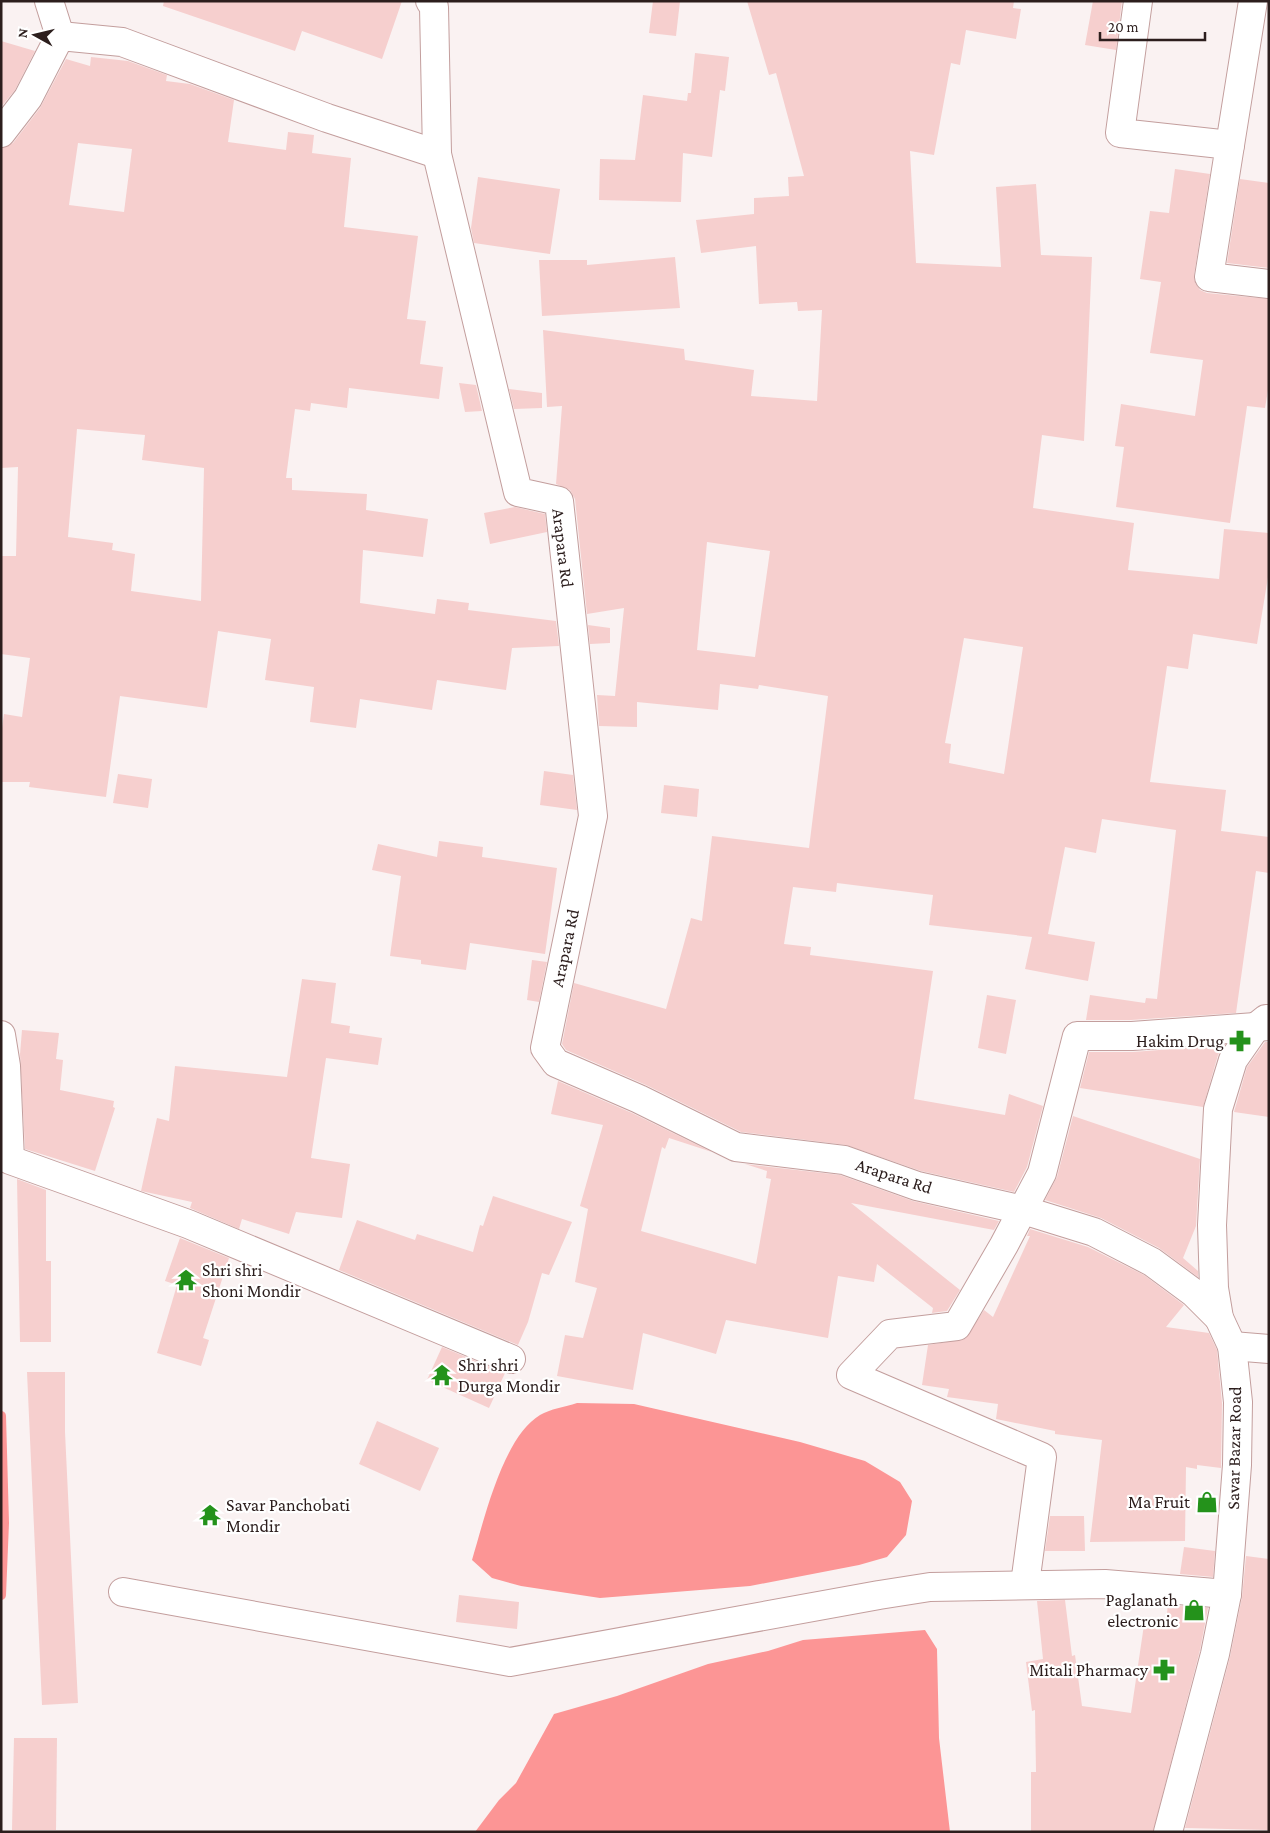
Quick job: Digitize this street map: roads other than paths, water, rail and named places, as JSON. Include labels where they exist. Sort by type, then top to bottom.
[{"type":"street","points":[[1,133],[28,98],[60,36],[49,1]]},
{"type":"street","points":[[60,36],[122,42],[327,118],[437,154],[434,7],[430,1]]},
{"type":"street","points":[[1138,1],[1120,133],[1230,145]]},
{"type":"street","points":[[1253,1],[1209,277],[1269,284]]},
{"type":"street","name":"Arapara Rd","points":[[437,154],[518,492],[559,501],[593,816],[545,1048],[556,1063],[639,1099],[736,1147],[844,1160],[916,1186],[1022,1210],[1094,1232],[1152,1262],[1194,1293],[1219,1318]]},
{"type":"street","points":[[1025,1584],[1042,1457],[851,1375],[890,1334],[957,1326],[1042,1173],[1077,1036],[1132,1036],[1264,1023]]},
{"type":"street","name":"Savar Bazar Road","points":[[1168,1832],[1215,1654],[1227,1594],[1237,1465],[1238,1402],[1232,1346],[1219,1318],[1214,1288],[1212,1225],[1218,1110],[1233,1060],[1264,1023]]},
{"type":"street","points":[[1,1035],[6,1066],[10,1160],[188,1224],[510,1359]]},
{"type":"street","points":[[1232,1346],[1269,1349]]},
{"type":"street","points":[[123,1592],[510,1662],[878,1594],[930,1587],[1105,1584],[1227,1594]]},
{"type":"waterway","points":[[1,1416],[4,1523],[1,1595]]},
{"type":"place","name":"Hakim Drug","points":[[1240,1041]]},
{"type":"place","name":"Shri shri Shoni Mondir","points":[[186,1280]]},
{"type":"place","name":"Shri shri Durga Mondir","points":[[442,1375]]},
{"type":"place","name":"Ma Fruit","points":[[1207,1502]]},
{"type":"place","name":"Savar Panchobati Mondir","points":[[210,1515]]},
{"type":"place","name":"Paglanath electronic","points":[[1194,1610]]},
{"type":"place","name":"Mitali Pharmacy","points":[[1164,1670]]}]
